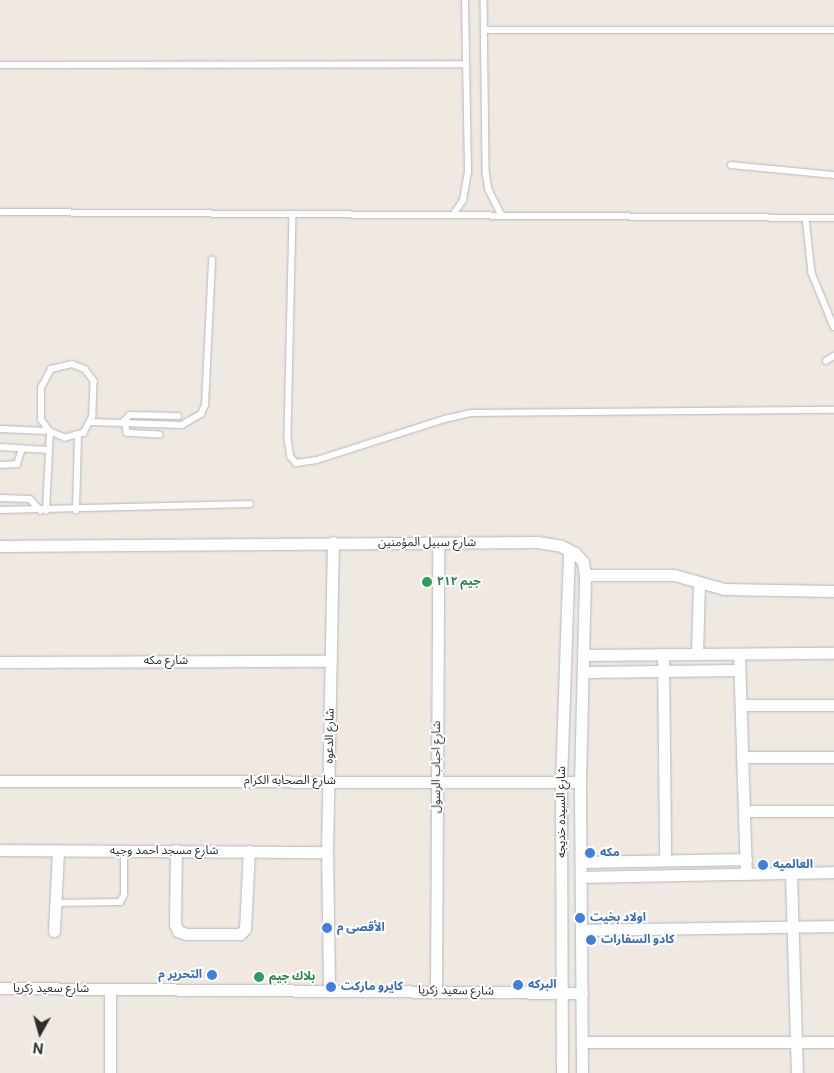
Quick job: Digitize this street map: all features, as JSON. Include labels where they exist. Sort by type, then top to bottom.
[{"type":"street","name":"شارع سبيل المؤمنين","points":[[0,546],[333,542],[537,542],[569,551]]},
{"type":"street","name":"شارع الدعوه","points":[[329,989],[327,852],[333,542]]},
{"type":"street","name":"شارع احباب الرسول","points":[[436,991],[438,543]]},
{"type":"street","points":[[569,551],[583,562],[585,574],[674,575],[724,589],[834,591]]},
{"type":"street","name":"شارع السيده خديجه","points":[[562,1073],[561,781],[569,551]]},
{"type":"street","name":"شارع السيده خديجه","points":[[582,1073],[580,782],[585,574]]},
{"type":"street","points":[[697,654],[699,582]]},
{"type":"street","points":[[584,654],[834,652]]},
{"type":"street","points":[[663,654],[665,860]]},
{"type":"street","points":[[739,654],[746,874]]},
{"type":"street","name":"شارع مكه","points":[[0,662],[331,661]]},
{"type":"street","points":[[584,672],[739,670]]},
{"type":"street","points":[[741,705],[834,705]]},
{"type":"street","points":[[742,757],[834,757]]},
{"type":"street","name":"شارع الصحابه الكرام","points":[[0,781],[580,782]]},
{"type":"street","points":[[744,811],[834,811]]},
{"type":"street","name":"شارع مسجد احمد وجيه","points":[[0,850],[327,852]]},
{"type":"street","points":[[176,850],[175,924],[178,931],[195,934],[240,934],[246,929],[249,851]]},
{"type":"street","points":[[54,931],[58,851]]},
{"type":"street","points":[[581,862],[746,859]]},
{"type":"street","points":[[581,877],[834,872]]},
{"type":"street","points":[[791,874],[797,1073]]},
{"type":"street","points":[[582,930],[834,926]]},
{"type":"street","name":"شارع سعيد زكريا","points":[[0,988],[329,989],[582,993]]},
{"type":"street","points":[[110,989],[110,1073]]},
{"type":"street","points":[[582,1042],[834,1042]]},
{"type":"lane","points":[[453,215],[463,200],[468,184],[466,0]]},
{"type":"lane","points":[[484,0],[486,173],[488,190],[502,216]]},
{"type":"lane","points":[[485,30],[834,30]]},
{"type":"lane","points":[[0,65],[466,64]]},
{"type":"lane","points":[[731,164],[834,175]]},
{"type":"lane","points":[[0,212],[834,218]]},
{"type":"lane","points":[[293,214],[288,439],[289,452],[296,463],[317,460],[445,418],[472,413],[834,410]]},
{"type":"lane","points":[[806,218],[812,273],[834,327]]},
{"type":"lane","points":[[92,422],[182,424],[200,414],[205,405],[212,260]]},
{"type":"lane","points":[[826,362],[834,356]]},
{"type":"lane","points":[[0,429],[49,431],[65,438],[78,436],[92,422],[94,381],[79,366],[65,364],[51,369],[43,381],[40,413],[49,431],[44,511]]},
{"type":"lane","points":[[123,423],[130,415],[178,416]]},
{"type":"lane","points":[[123,423],[128,433],[160,435]]},
{"type":"lane","points":[[76,511],[78,436]]},
{"type":"lane","points":[[0,446],[48,450]]},
{"type":"lane","points":[[0,466],[17,464],[22,448]]},
{"type":"lane","points":[[0,498],[30,499],[44,511]]},
{"type":"lane","points":[[0,510],[76,511],[250,504]]},
{"type":"lane","points":[[55,903],[120,902],[124,895],[124,851]]},
{"type":"place","name":"جيم ٢١٢","points":[[427,582]]},
{"type":"place","name":"مكه","points":[[590,853]]},
{"type":"place","name":"العالميه","points":[[763,865]]},
{"type":"place","name":"اولاد بخيت","points":[[580,918]]},
{"type":"place","name":"الأقصى م","points":[[327,928]]},
{"type":"place","name":"كادو السفارات","points":[[591,940]]},
{"type":"place","name":"التحرير م","points":[[212,975]]},
{"type":"place","name":"بلاك جيم","points":[[259,977]]},
{"type":"place","name":"البركه","points":[[518,985]]},
{"type":"place","name":"كايرو ماركت","points":[[331,987]]}]
